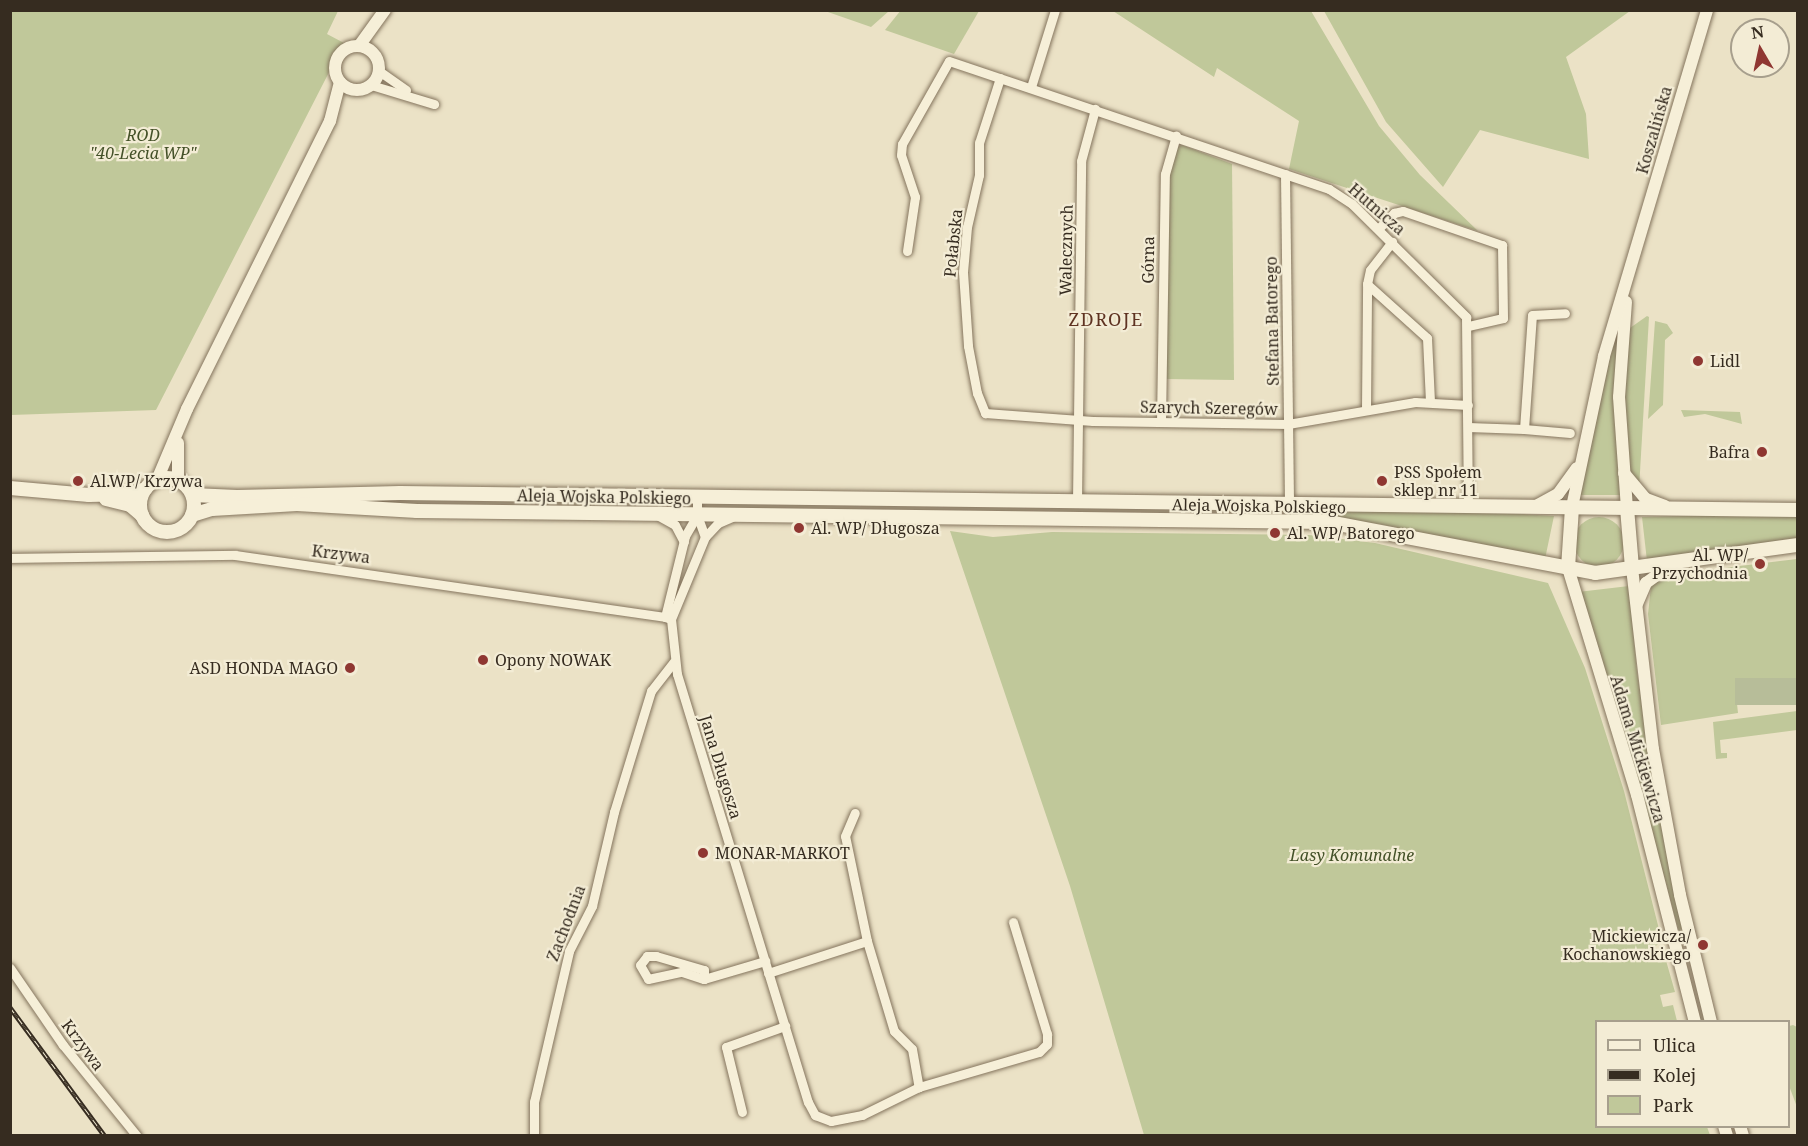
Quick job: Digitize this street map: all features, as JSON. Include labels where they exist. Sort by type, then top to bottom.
[{"type":"main road","points":[[10,488],[89,495],[130,494],[146,489],[157,480],[178,480],[193,495],[192,515],[183,527],[167,532],[152,527],[130,505],[89,495]]},
{"type":"main road","points":[[142,515],[141,499],[146,489]]},
{"type":"main road","name":"Aleja Wojska Polskiego","points":[[193,495],[566,495],[1627,508]]},
{"type":"main road","points":[[565,513],[566,495]]},
{"type":"main road","points":[[1017,519],[1018,501]]},
{"type":"main road","name":"Aleja Wojska Polskiego","points":[[192,515],[212,509],[297,504],[385,510],[1343,524],[1595,573],[1632,568]]},
{"type":"main road","points":[[1568,568],[1572,507]]},
{"type":"main road","points":[[1797,510],[1627,508],[1632,568],[1797,545]]},
{"type":"street","points":[[1031,87],[1055,10]]},
{"type":"street","name":"Koszalińska","points":[[1572,507],[1604,356],[1707,10]]},
{"type":"street","points":[[157,480],[179,430],[330,121],[340,82],[335,70],[339,56],[359,46],[382,16]]},
{"type":"street","points":[[382,16],[373,53],[379,70],[415,96]]},
{"type":"street","points":[[359,46],[373,53]]},
{"type":"street","name":"Hutnicza","points":[[907,251],[915,197],[901,155],[902,144],[949,61],[1176,136],[1340,195],[1456,303],[1469,326]]},
{"type":"street","points":[[371,85],[379,70]]},
{"type":"street","name":"Połabska","points":[[985,413],[977,393],[968,346],[963,272],[979,175],[979,143],[1000,78]]},
{"type":"street","points":[[340,82],[356,90]]},
{"type":"street","points":[[330,121],[356,90],[371,85],[415,96],[434,104]]},
{"type":"street","name":"Walecznych","points":[[1077,502],[1081,161],[1095,109]]},
{"type":"street","name":"Górna","points":[[1161,422],[1165,174],[1176,136]]},
{"type":"street","name":"Stefana Batorego","points":[[1285,174],[1289,504]]},
{"type":"street","points":[[1378,228],[1394,213],[1402,211],[1502,245],[1503,318],[1469,326],[1468,506]]},
{"type":"street","points":[[1366,410],[1367,284],[1370,270],[1392,242]]},
{"type":"street","name":"Koszalińska","points":[[1627,508],[1620,352],[1634,259]]},
{"type":"street","points":[[1367,284],[1427,338],[1430,402]]},
{"type":"street","points":[[1524,429],[1532,315],[1565,313]]},
{"type":"street","name":"Szarych Szeregów","points":[[985,413],[1079,420],[1287,424],[1366,410],[1430,402],[1468,405]]},
{"type":"street","points":[[1468,427],[1570,433]]},
{"type":"street","points":[[178,480],[179,430]]},
{"type":"street","points":[[1531,507],[1552,499],[1565,488],[1583,456]]},
{"type":"street","points":[[1624,472],[1646,499],[1674,508]]},
{"type":"street","points":[[697,497],[697,515],[705,537]]},
{"type":"street","points":[[651,514],[675,525],[684,542]]},
{"type":"street","points":[[668,618],[684,542],[697,515]]},
{"type":"street","points":[[668,618],[705,537],[723,520],[741,515]]},
{"type":"street","name":"Krzywa","points":[[10,558],[235,555],[668,618]]},
{"type":"street","points":[[1636,611],[1646,583],[1676,562]]},
{"type":"street","name":"Adama Mickiewicza","points":[[1568,568],[1637,795],[1694,1020]]},
{"type":"street","name":"Adama Mickiewicza","points":[[1632,568],[1649,727],[1689,936],[1710,1020]]},
{"type":"street","name":"Jana Długosza","points":[[668,618],[674,662],[784,1026],[806,1095],[815,1115],[836,1120],[872,1111],[919,1087],[1039,1052],[1047,1044],[1047,1034],[1014,922]]},
{"type":"street","name":"Zachodnia","points":[[534,1136],[534,1102],[569,951],[592,906],[614,812],[651,691],[674,662]]},
{"type":"street","points":[[855,813],[845,836],[867,941],[894,1031],[912,1049],[919,1087]]},
{"type":"street","points":[[1674,939],[1689,936]]},
{"type":"street","points":[[768,973],[867,941]]},
{"type":"street","points":[[704,978],[704,970],[656,956],[645,958],[640,965],[643,975],[648,979],[682,972],[704,978],[765,961]]},
{"type":"street","name":"Krzywa","points":[[10,968],[63,1045],[137,1136]]},
{"type":"street","points":[[742,1112],[726,1047],[784,1026]]},
{"type":"street","points":[[806,1095],[817,1093]]},
{"type":"green space","points":[[901,10],[979,11],[954,54],[885,30]]},
{"type":"green space","name":"ROD \"40-Lecia WP\"","points":[[10,11],[338,11],[327,34],[344,43],[156,410],[11,415]]},
{"type":"green space","points":[[825,11],[889,11],[871,27]]},
{"type":"green space","points":[[1113,11],[1311,11],[1379,126],[1420,175],[1478,231],[1289,169],[1299,121],[1217,68],[1214,77]]},
{"type":"green space","points":[[1324,11],[1630,11],[1566,57],[1586,114],[1589,159],[1480,130],[1443,187],[1386,122]]},
{"type":"green space","points":[[1182,145],[1232,164],[1234,380],[1166,379],[1169,171],[1177,147]]},
{"type":"green space","points":[[1621,307],[1621,495],[1580,495]]},
{"type":"green space","points":[[1647,316],[1649,317],[1639,489],[1627,465],[1624,388],[1630,328]]},
{"type":"green space","points":[[1655,321],[1667,324],[1673,333],[1665,340],[1663,405],[1648,419]]},
{"type":"green space","points":[[1681,410],[1740,412],[1742,424],[1705,414],[1684,417]]},
{"type":"green space","points":[[1311,509],[1468,511],[1554,516],[1545,559],[1379,524],[1311,517]]},
{"type":"green space","points":[[1797,514],[1797,540],[1647,561],[1642,517]]},
{"type":"green space","points":[[1599,517],[1617,524],[1624,542],[1617,560],[1599,567],[1581,560],[1574,542],[1581,524]]},
{"type":"green space","name":"Lasy Komunalne","points":[[950,531],[993,537],[1052,532],[1309,535],[1375,543],[1548,583],[1585,668],[1624,791],[1662,941],[1648,952],[1650,960],[1665,957],[1675,992],[1660,995],[1663,1007],[1673,1005],[1677,1020],[1595,1020],[1595,1128],[1707,1128],[1710,1135],[1144,1135],[1070,886]]},
{"type":"green space","points":[[1797,559],[1797,678],[1735,685],[1738,713],[1661,725],[1648,614],[1651,586],[1668,575]]},
{"type":"green space","points":[[1629,586],[1637,672],[1656,788],[1640,791],[1578,592]]},
{"type":"green space","points":[[1735,678],[1797,678],[1797,705],[1735,705]]},
{"type":"green space","points":[[1797,711],[1797,730],[1720,740],[1721,753],[1727,753],[1727,758],[1716,759],[1713,722]]},
{"type":"green space","points":[[1657,794],[1682,927],[1679,931],[1642,797]]},
{"type":"green space","points":[[1790,1026],[1797,1027],[1797,1107],[1790,1088]]},
{"type":"railway","points":[[10,1007],[105,1136]]},
{"type":"place","name":"Lidl","points":[[1698,361]]},
{"type":"place","name":"Bafra","points":[[1762,452]]},
{"type":"place","name":"Al.WP/ Krzywa","points":[[78,481]]},
{"type":"place","name":"PSS Społem sklep nr 11","points":[[1382,481]]},
{"type":"place","name":"Al. WP/ Długosza","points":[[799,528]]},
{"type":"place","name":"Al. WP/ Batorego","points":[[1275,533]]},
{"type":"place","name":"Al. WP/ Przychodnia","points":[[1760,564]]},
{"type":"place","name":"Opony NOWAK","points":[[483,660]]},
{"type":"place","name":"ASD HONDA MAGO","points":[[350,668]]},
{"type":"place","name":"MONAR-MARKOT","points":[[703,853]]},
{"type":"place","name":"Mickiewicza/ Kochanowskiego","points":[[1703,945]]},
{"type":"district","name":"ZDROJE","points":[[1106,319]]}]
